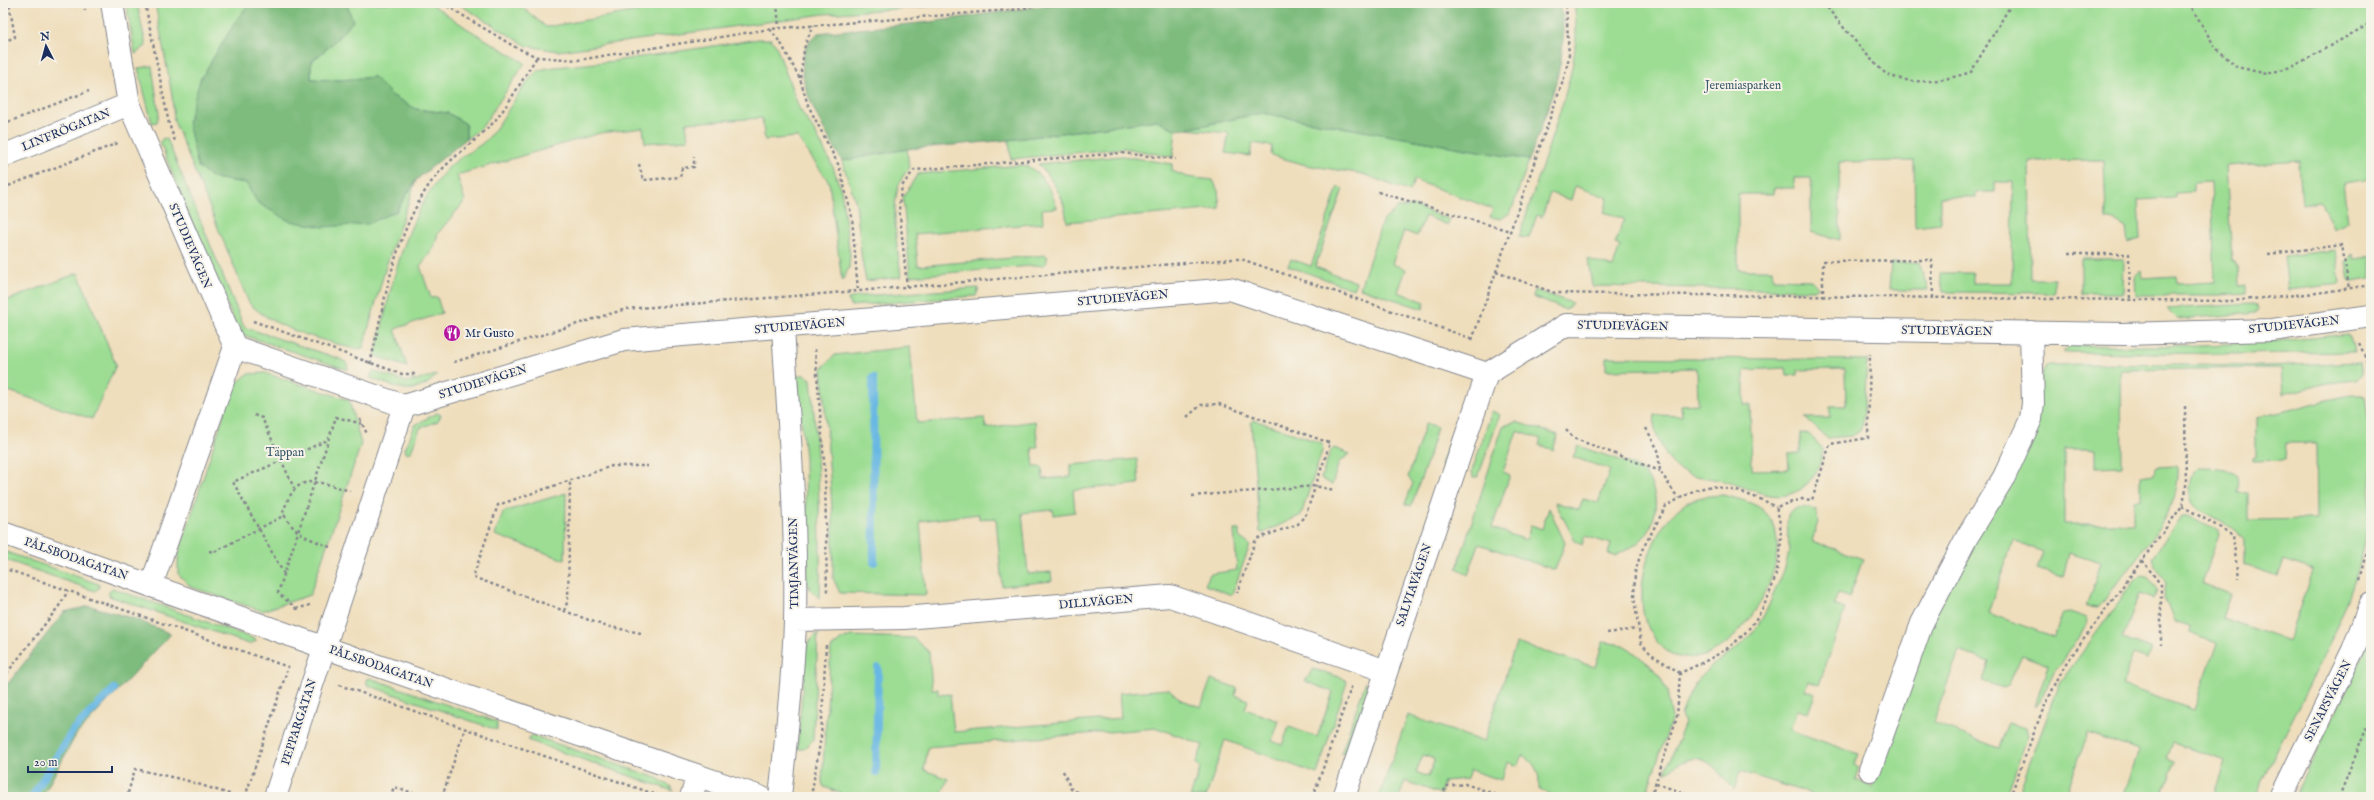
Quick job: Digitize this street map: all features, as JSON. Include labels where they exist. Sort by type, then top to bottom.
[{"type":"street","name":"STUDIEVÄGEN","points":[[112,3],[129,104],[236,347]]},
{"type":"street","name":"LINFRÖGATAN","points":[[3,156],[129,104]]},
{"type":"street","name":"STUDIEVÄGEN","points":[[404,406],[624,340],[783,328],[1230,289],[1487,374],[1566,325],[2123,334],[2272,330],[2363,317]]},
{"type":"street","name":"TIMJANVÄGEN","points":[[780,797],[793,670],[795,620],[792,463],[783,328]]},
{"type":"street","points":[[1870,770],[1922,623],[1967,537],[2004,477],[2032,419],[2031,332]]},
{"type":"street","points":[[151,586],[236,347],[404,406],[323,647]]},
{"type":"street","name":"SALVIAVÄGEN","points":[[1344,797],[1487,374]]},
{"type":"street","name":"PÅLSBODAGATAN","points":[[3,533],[323,647],[760,797]]},
{"type":"street","name":"DILLVÄGEN","points":[[795,620],[904,618],[1170,596],[1386,671]]},
{"type":"street","name":"SENAPSVÄGEN","points":[[2281,797],[2353,650],[2371,603]]},
{"type":"street","name":"PEPPARGATAN","points":[[275,797],[323,647]]},
{"type":"street","points":[[691,797],[698,776]]},
{"type":"path","points":[[3,42],[15,37],[9,3]]},
{"type":"path","points":[[84,3],[86,16]]},
{"type":"path","points":[[145,3],[169,124],[177,146]]},
{"type":"path","points":[[442,3],[515,47],[537,57],[578,60],[770,29],[1021,9],[1044,3]]},
{"type":"path","points":[[777,3],[780,28]]},
{"type":"path","points":[[1463,366],[1564,78],[1569,57],[1566,3]]},
{"type":"path","points":[[1824,3],[1886,74],[1909,80],[1946,80],[1972,72],[2012,3]]},
{"type":"path","points":[[2189,3],[2215,46],[2237,67],[2267,74],[2294,66],[2371,23]]},
{"type":"path","points":[[800,79],[805,45],[813,25]]},
{"type":"path","points":[[770,29],[782,45],[800,79],[808,105],[822,129],[840,173],[852,217],[858,291]]},
{"type":"path","points":[[370,364],[388,280],[409,220],[425,191],[443,167],[488,129],[537,57]]},
{"type":"path","points":[[3,124],[94,88]]},
{"type":"path","points":[[3,188],[124,140]]},
{"type":"path","points":[[907,287],[899,205],[902,186],[914,170],[1122,153],[1176,159]]},
{"type":"path","points":[[639,164],[643,180],[680,177],[682,168],[694,167],[694,157]]},
{"type":"path","points":[[1378,192],[1510,231]]},
{"type":"path","points":[[2268,254],[2342,245],[2349,288],[2363,317],[2357,337],[2366,358],[2371,396]]},
{"type":"path","points":[[2068,254],[2129,254],[2130,301]]},
{"type":"path","points":[[453,362],[626,309],[1241,259],[1473,340]]},
{"type":"path","points":[[1823,297],[1823,261],[1932,260],[1932,299]]},
{"type":"path","points":[[1496,272],[1555,293],[1932,299],[2231,301],[2371,285]]},
{"type":"path","points":[[249,317],[255,323],[370,364],[402,374],[424,372]]},
{"type":"path","points":[[1776,507],[1802,499],[1812,500],[1830,444],[1868,438],[1869,357],[1878,330]]},
{"type":"path","points":[[1187,417],[1200,405],[1219,404],[1330,444],[1306,514],[1298,524],[1256,539],[1253,544],[1230,616]]},
{"type":"path","points":[[2010,797],[2041,714],[2064,666],[2182,506],[2186,490],[2185,406]]},
{"type":"path","points":[[254,415],[262,418],[294,488]]},
{"type":"path","points":[[297,609],[278,593],[336,417],[363,424]]},
{"type":"path","points":[[1646,428],[1658,450],[1660,470],[1678,498]]},
{"type":"path","points":[[1566,430],[1573,438],[1660,470]]},
{"type":"path","points":[[284,574],[233,482],[329,440]]},
{"type":"path","points":[[641,633],[604,626],[472,577],[498,505],[612,466],[648,466]]},
{"type":"path","points":[[564,611],[568,600],[570,480]]},
{"type":"path","points":[[209,550],[214,552],[284,515],[288,498],[294,488],[315,481],[353,492]]},
{"type":"path","points":[[1192,496],[1316,486],[1334,490]]},
{"type":"path","points":[[1712,486],[1737,490],[1763,500],[1776,507],[1780,520],[1782,550],[1770,592],[1757,615],[1741,637],[1715,657],[1680,673],[1650,654],[1641,643],[1637,629],[1634,598],[1635,572],[1642,550],[1666,506],[1678,498],[1695,490],[1712,486]]},
{"type":"path","points":[[2182,506],[2233,535],[2238,579]]},
{"type":"path","points":[[284,515],[297,533],[335,549]]},
{"type":"path","points":[[2142,560],[2161,586],[2161,645]]},
{"type":"path","points":[[3,568],[663,797]]},
{"type":"path","points":[[3,678],[59,606],[68,591]]},
{"type":"path","points":[[1607,633],[1637,629]]},
{"type":"path","points":[[1313,797],[1360,662]]},
{"type":"path","points":[[245,797],[289,667]]},
{"type":"path","points":[[1651,797],[1677,717],[1680,673]]},
{"type":"path","points":[[2339,797],[2371,717]]},
{"type":"path","points":[[442,797],[465,728]]},
{"type":"path","points":[[128,793],[135,769],[185,780],[239,797]]},
{"type":"path","points":[[1063,771],[1071,789],[1088,797]]},
{"type":"path","points":[[1442,797],[1446,786],[1465,784],[1504,797]]},
{"type":"path","points":[[1656,784],[1699,797]]},
{"type":"path","points":[[390,797],[394,787],[426,797]]},
{"type":"green space","points":[[126,3],[137,3],[146,46],[135,54]]},
{"type":"green space","points":[[155,3],[250,3],[237,19],[200,80],[213,178],[246,183],[258,203],[396,212],[416,180],[386,266],[363,348],[354,349],[312,337],[285,327],[260,312],[249,303],[174,121],[172,95]]},
{"type":"green space","points":[[250,3],[346,3],[353,21],[331,45],[311,62],[311,79],[340,80],[374,77],[393,96],[416,109],[448,113],[466,124],[466,139],[416,180],[396,211],[368,224],[324,227],[289,221],[258,203],[246,183],[213,178],[198,167],[188,122],[200,80],[237,19]]},
{"type":"green space","points":[[346,3],[430,3],[468,29],[525,63],[482,127],[466,139],[466,124],[448,113],[416,109],[393,96],[374,77],[340,80],[311,79],[311,62],[331,45],[353,21]]},
{"type":"green space","points":[[457,3],[517,3],[546,27],[684,3],[978,3],[824,14],[558,51],[527,46]]},
{"type":"green space","points":[[1063,3],[1560,3],[1563,23],[1563,43],[1556,83],[1529,160],[1262,113],[1186,129],[1176,130],[1157,120],[1009,140],[907,149],[842,161],[813,107],[803,77],[802,63],[806,47],[818,33],[930,22]]},
{"type":"green space","name":"Jeremiasparken","points":[[1574,3],[2371,3],[2371,179],[2343,183],[2348,222],[2333,229],[2331,222],[2320,202],[2302,205],[2299,161],[2226,166],[2232,260],[2238,266],[2239,285],[2246,284],[2246,293],[2220,295],[2136,295],[2135,276],[2141,271],[2142,278],[2176,276],[2177,284],[2215,282],[2211,182],[2193,183],[2193,192],[2175,193],[2175,198],[2138,200],[2140,239],[2128,243],[2126,228],[2116,222],[2106,219],[2104,160],[2029,161],[2031,279],[2054,279],[2054,293],[1943,292],[1940,273],[1973,273],[1973,283],[2012,283],[2013,182],[1995,182],[1995,192],[1976,192],[1976,197],[1940,197],[1940,224],[1915,227],[1914,161],[1839,162],[1840,240],[1811,232],[1811,178],[1794,178],[1794,188],[1774,188],[1774,194],[1738,194],[1738,270],[1772,270],[1773,279],[1811,280],[1818,287],[1813,290],[1592,286],[1588,259],[1613,267],[1620,246],[1615,244],[1624,219],[1604,212],[1608,198],[1575,186],[1571,200],[1550,193],[1542,217],[1537,215],[1529,238],[1519,237],[1571,71],[1576,37]]},
{"type":"green space","points":[[759,39],[771,39],[776,46],[799,108],[816,134],[833,167],[841,190],[850,255],[849,268],[842,281],[829,182],[797,137],[765,140],[762,118],[686,123],[688,140],[645,143],[643,128],[600,133],[457,175],[465,201],[438,233],[434,248],[420,266],[431,298],[437,297],[442,313],[395,329],[407,367],[375,356],[386,307],[400,257],[409,232],[420,209],[433,187],[448,168],[489,137],[530,78],[537,71],[547,68],[615,61]]},
{"type":"green space","points":[[152,66],[159,114],[157,122],[152,123],[138,68]]},
{"type":"green space","points":[[1262,113],[1529,160],[1511,212],[1501,219],[1490,217],[1493,209],[1414,180],[1410,192],[1363,174],[1306,165],[1271,155],[1272,146],[1252,143],[1250,156],[1225,153],[1229,133],[1186,129]]},
{"type":"green space","points":[[1158,120],[1176,130],[1173,157],[1124,148],[1011,159],[1009,140]]},
{"type":"green space","points":[[163,138],[167,139],[244,327],[340,359],[347,363],[348,370],[240,334],[195,231],[160,142]]},
{"type":"green space","points":[[907,149],[909,169],[902,179],[897,191],[895,205],[896,235],[901,277],[866,281],[862,261],[856,203],[842,161]]},
{"type":"green space","points":[[1122,156],[1172,164],[1172,171],[1187,177],[1213,180],[1218,191],[1220,209],[1067,222],[1064,204],[1058,190],[1038,164]]},
{"type":"green space","points":[[1022,165],[1035,171],[1045,181],[1055,201],[1057,208],[1042,209],[1043,223],[915,234],[918,266],[1046,255],[1047,262],[1044,265],[910,276],[903,197],[918,174]]},
{"type":"green space","points":[[1338,187],[1343,189],[1315,267],[1356,282],[1353,289],[1288,266],[1291,259],[1311,266]]},
{"type":"green space","points":[[1414,206],[1450,220],[1448,225],[1425,216],[1417,236],[1404,231],[1392,264],[1406,269],[1398,292],[1425,302],[1423,309],[1360,288],[1382,222],[1397,208]]},
{"type":"green space","points":[[2336,250],[2340,284],[2288,290],[2284,256]]},
{"type":"green space","points":[[2353,253],[2354,258],[2371,256],[2371,279],[2352,282],[2349,281],[2346,262]]},
{"type":"green space","points":[[2081,259],[2124,259],[2123,293],[2081,293]]},
{"type":"green space","points":[[1919,262],[1928,290],[1889,290],[1891,263]]},
{"type":"green space","points":[[78,273],[116,365],[92,419],[3,389],[3,302]]},
{"type":"green space","points":[[979,288],[976,296],[850,306],[848,299],[860,296]]},
{"type":"green space","points":[[1535,290],[1572,303],[1566,310],[1533,297]]},
{"type":"green space","points":[[2252,304],[2257,305],[2259,309],[2256,313],[2177,319],[2167,309]]},
{"type":"green space","points":[[2349,334],[2354,352],[2239,354],[2063,352],[2070,345],[2210,345],[2279,341]]},
{"type":"green space","points":[[910,347],[917,423],[984,418],[986,428],[1035,421],[1038,448],[1032,448],[1034,467],[1042,467],[1043,479],[1071,477],[1071,465],[1137,459],[1139,484],[1073,490],[1075,512],[1054,515],[1053,510],[1022,513],[1028,574],[1051,572],[1052,581],[1002,586],[996,518],[979,519],[979,514],[920,521],[926,595],[840,593],[833,578],[833,519],[822,368],[835,355]]},
{"type":"green space","points":[[1606,357],[1867,360],[1863,423],[1860,431],[1852,436],[1827,438],[1805,418],[1830,418],[1830,406],[1846,406],[1845,369],[1798,370],[1798,375],[1787,375],[1786,368],[1744,370],[1744,405],[1750,405],[1752,470],[1789,469],[1788,454],[1800,453],[1800,433],[1809,434],[1823,449],[1820,464],[1807,484],[1798,491],[1788,495],[1768,495],[1727,482],[1688,474],[1674,465],[1668,458],[1657,435],[1654,420],[1655,415],[1682,416],[1681,405],[1698,404],[1697,368],[1606,370]]},
{"type":"green space","points":[[2360,362],[2362,375],[2355,380],[2328,383],[2283,394],[2281,368],[2121,370],[2122,466],[2096,467],[2096,449],[2064,449],[2064,524],[2134,524],[2134,500],[2141,499],[2141,476],[2153,474],[2157,467],[2177,466],[2175,492],[2166,516],[2144,548],[2098,608],[2086,607],[2101,562],[2069,552],[2063,577],[2037,569],[2043,552],[2013,541],[1988,613],[2054,637],[2063,613],[2070,612],[2087,618],[2088,623],[2061,664],[2054,671],[2040,702],[2035,706],[2048,665],[2022,655],[2008,686],[2003,688],[1983,681],[1989,662],[1959,651],[1933,723],[1999,748],[2008,723],[2026,728],[2028,735],[2006,797],[1820,797],[1740,771],[1734,790],[1712,765],[1698,759],[1690,759],[1665,772],[1685,723],[1681,715],[1695,684],[1706,671],[1746,640],[1759,624],[1769,605],[1787,561],[1789,547],[1787,520],[1789,513],[1794,509],[1802,508],[1816,510],[1818,522],[1812,541],[1863,559],[1849,598],[1838,593],[1834,605],[1845,609],[1819,685],[1808,681],[1805,690],[1815,694],[1808,713],[1797,710],[1790,730],[1858,754],[1854,764],[1859,767],[1855,780],[1872,787],[1921,640],[2045,368],[2050,365],[2086,364],[2266,366]]},
{"type":"green space","points":[[373,371],[407,382],[437,375],[421,387],[405,389],[370,378]]},
{"type":"green space","name":"Täppan","points":[[265,373],[349,400],[361,444],[310,595],[262,611],[191,587],[178,574],[178,556],[233,386],[248,374]]},
{"type":"green space","points":[[797,375],[805,375],[811,379],[816,434],[820,544],[820,599],[810,589],[807,582],[805,458]]},
{"type":"green space","points":[[2352,395],[2365,395],[2371,466],[2370,501],[2366,536],[2361,558],[2355,579],[2330,642],[2255,797],[2214,797],[2226,761],[2173,743],[2167,758],[2175,761],[2162,797],[2123,797],[2139,751],[2088,733],[2065,797],[2017,797],[2060,683],[2134,581],[2141,575],[2148,576],[2157,590],[2154,599],[2139,594],[2123,638],[2151,648],[2147,660],[2133,655],[2122,685],[2194,710],[2217,643],[2189,633],[2190,626],[2174,621],[2164,597],[2166,583],[2154,565],[2152,558],[2181,516],[2187,516],[2218,531],[2219,535],[2201,583],[2230,594],[2222,618],[2288,641],[2313,570],[2284,560],[2278,576],[2244,565],[2244,539],[2233,529],[2194,506],[2190,492],[2192,476],[2197,467],[2218,468],[2234,472],[2239,481],[2238,494],[2248,494],[2248,520],[2317,519],[2316,443],[2286,443],[2285,460],[2252,461],[2252,458],[2256,457],[2256,417]]},
{"type":"green space","points":[[1463,402],[1469,408],[1448,465],[1441,465]]},
{"type":"green space","points":[[1492,411],[1500,415],[1478,477],[1473,477],[1472,471]]},
{"type":"green space","points":[[437,413],[441,415],[438,421],[420,428],[411,452],[406,453],[405,449],[415,425]]},
{"type":"green space","points":[[1254,420],[1321,443],[1323,448],[1301,515],[1263,533],[1260,532],[1251,422]]},
{"type":"green space","points":[[1516,422],[1558,435],[1553,450],[1539,445],[1541,439],[1517,431],[1503,472],[1510,475],[1492,528],[1526,540],[1531,525],[1542,529],[1549,508],[1565,543],[1555,570],[1479,544],[1468,575],[1457,568],[1503,426]]},
{"type":"green space","points":[[1426,423],[1437,427],[1427,462],[1411,506],[1405,504],[1413,483],[1408,477]]},
{"type":"green space","points":[[1578,446],[1636,467],[1644,473],[1650,481],[1654,491],[1655,511],[1649,530],[1637,543],[1615,556],[1608,554],[1611,544],[1585,536],[1582,545],[1575,541],[1555,502],[1579,510],[1583,499],[1598,503],[1610,470],[1573,457]]},
{"type":"green space","points":[[1334,448],[1350,454],[1339,462],[1332,485],[1321,478],[1330,452]]},
{"type":"green space","points":[[566,493],[565,560],[495,535],[503,512]]},
{"type":"green space","points":[[1723,495],[1752,504],[1767,514],[1777,538],[1774,568],[1762,598],[1744,626],[1721,647],[1696,658],[1671,654],[1650,631],[1644,615],[1642,598],[1643,579],[1647,560],[1654,542],[1675,512],[1692,500]]},
{"type":"green space","points":[[1234,530],[1239,530],[1239,537],[1250,545],[1232,595],[1205,585],[1210,574],[1237,570]]},
{"type":"green space","points":[[3,551],[99,584],[99,588],[95,591],[3,559]]},
{"type":"green space","points":[[112,588],[257,641],[249,644],[109,596],[109,591]]},
{"type":"green space","points":[[90,606],[135,619],[171,634],[76,735],[42,797],[3,797],[3,690],[64,612]]},
{"type":"green space","points":[[818,633],[813,740],[804,749],[797,749],[806,651],[808,643]]},
{"type":"green space","points":[[851,636],[913,638],[929,652],[932,689],[938,689],[938,695],[950,694],[954,732],[1121,718],[1119,693],[1169,689],[1181,700],[1201,707],[1211,679],[1237,688],[1235,695],[1248,700],[1245,709],[1279,721],[1272,741],[1282,745],[1289,727],[1317,737],[1333,692],[1305,681],[1313,669],[1343,678],[1347,682],[1317,774],[1225,740],[1206,797],[1190,797],[1200,769],[1196,763],[1203,745],[1157,728],[928,747],[924,770],[948,779],[940,797],[851,797],[823,786],[822,781],[831,648],[842,639]]},
{"type":"green space","points":[[2371,639],[2371,797],[2295,797]]},
{"type":"green space","points":[[1603,642],[1623,645],[1651,666],[1660,677],[1667,691],[1672,718],[1645,797],[1558,797],[1539,789],[1538,773],[1534,765],[1522,755],[1517,766],[1507,762],[1501,780],[1470,770],[1467,779],[1444,781],[1441,794],[1405,781],[1399,797],[1379,797],[1408,715],[1484,742],[1516,643],[1595,667]],"holes":[[[1423,755],[1435,759],[1428,777],[1416,772]]]},
{"type":"green space","points":[[370,678],[497,722],[497,730],[367,685],[367,679]]},
{"type":"green space","points":[[1366,681],[1368,692],[1348,751],[1341,754]]},
{"type":"green space","points":[[531,735],[657,778],[671,787],[673,791],[527,740]]},
{"type":"waterway","points":[[873,378],[874,562]]},
{"type":"waterway","points":[[876,772],[878,668]]},
{"type":"waterway","points":[[32,797],[73,730],[114,689]]},
{"type":"place","name":"Mr Gusto","points":[[452,333]]}]
